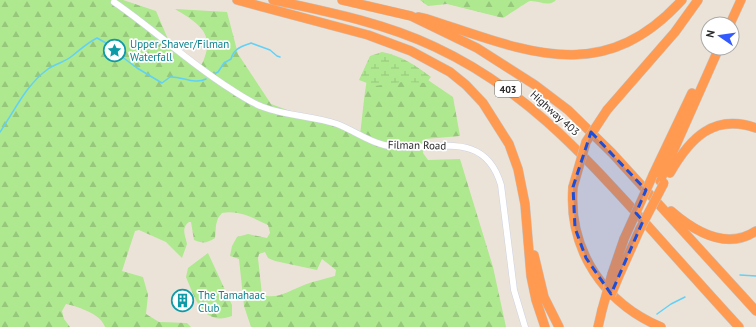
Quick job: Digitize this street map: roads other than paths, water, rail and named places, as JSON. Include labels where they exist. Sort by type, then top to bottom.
[{"type":"highway","points":[[237,0],[368,35],[411,51],[450,72],[466,85],[483,103],[509,144],[518,169],[527,222],[544,297],[559,327]]},
{"type":"highway","name":"Highway 403","points":[[274,0],[361,20],[402,33],[435,47],[473,66],[518,96],[556,128],[597,170],[739,327]]},
{"type":"highway","name":"Highway 403","points":[[342,0],[411,16],[477,48],[535,85],[568,110],[612,153],[756,311]]},
{"type":"highway","points":[[411,16],[427,19],[525,50],[547,54],[576,56],[606,50],[635,39],[671,12],[682,0]]},
{"type":"highway","points":[[661,327],[643,320],[604,287],[586,258],[575,228],[572,205],[573,187],[586,142],[607,110],[675,32],[698,0]]},
{"type":"highway","points":[[727,16],[734,0]]},
{"type":"highway","points":[[733,16],[740,0]]},
{"type":"highway","points":[[598,327],[615,276],[624,239],[709,56]]},
{"type":"highway","points":[[615,276],[633,247],[716,56]]},
{"type":"highway","points":[[662,182],[684,150],[697,137],[714,126],[730,123],[742,124],[756,128]]},
{"type":"highway","points":[[649,194],[699,232],[717,238],[737,239],[756,231]]},
{"type":"highway","points":[[527,222],[531,276],[536,300],[545,327]]},
{"type":"highway","points":[[602,327],[604,311]]},
{"type":"street","name":"Filman Road","points":[[114,2],[142,21],[198,67],[262,108],[337,124],[371,141],[386,145],[454,145],[466,147],[486,158],[498,175],[501,185],[514,290],[524,325]]},
{"type":"waterway","points":[[0,132],[21,98],[40,75],[51,67],[69,58],[97,38],[106,43],[116,55],[121,56],[137,68],[162,83],[170,77],[192,81],[202,81],[206,79]]},
{"type":"waterway","points":[[214,74],[218,72],[224,63],[231,59],[236,50],[251,43],[270,50],[280,57]]},
{"type":"waterway","points":[[740,275],[756,276]]},
{"type":"waterway","points":[[657,314],[671,304],[685,297]]},
{"type":"place","name":"Upper Shaver/Filman Waterfall","points":[[114,50]]},
{"type":"place","name":"The Tamahaac Club","points":[[183,301]]}]
